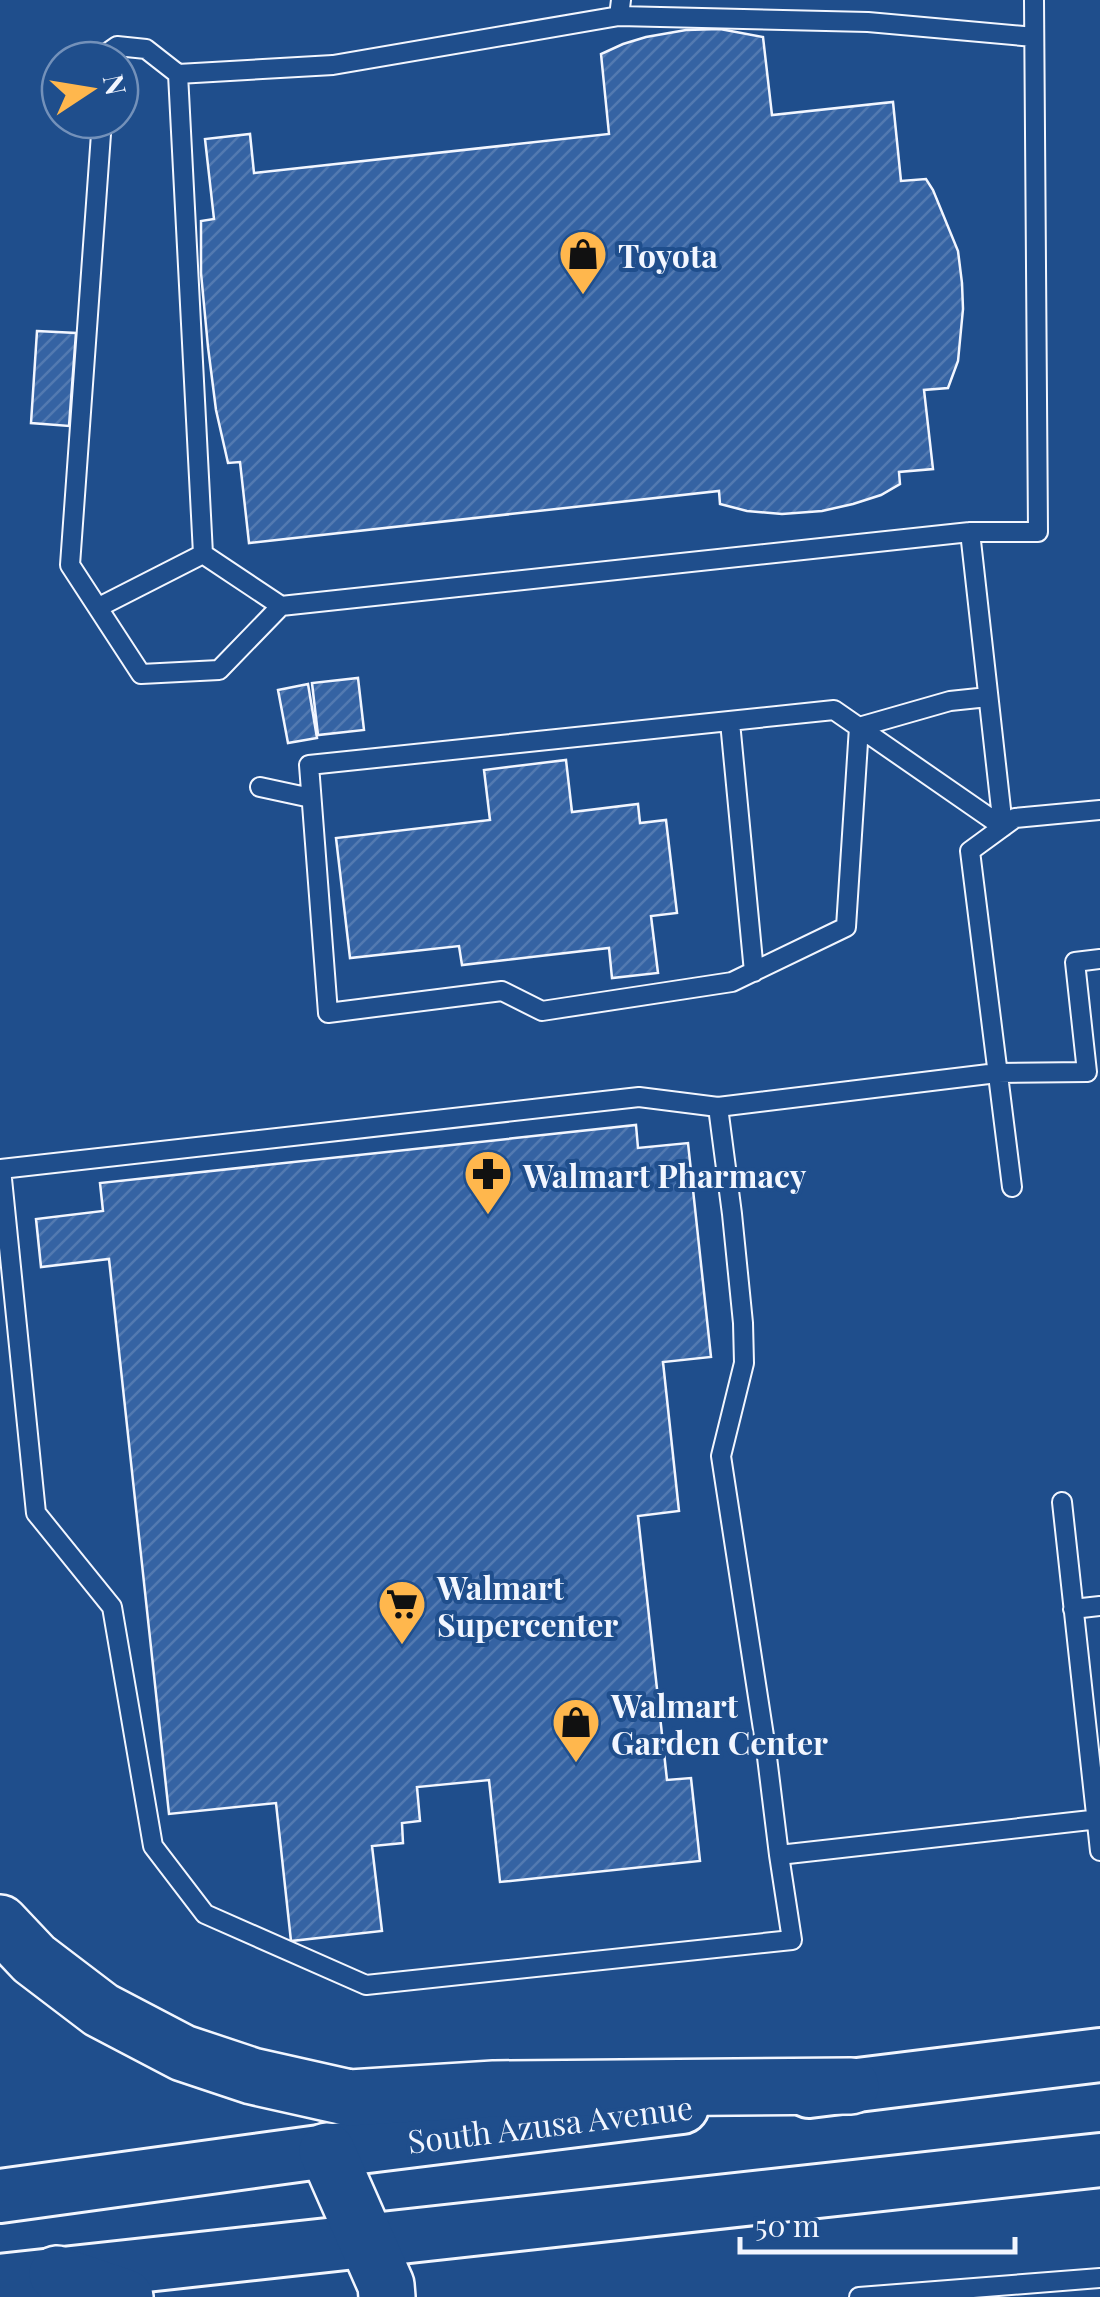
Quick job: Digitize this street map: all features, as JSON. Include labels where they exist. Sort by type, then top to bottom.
[{"type":"highway","points":[[0,1924],[34,1959],[101,2010],[183,2053],[252,2076],[350,2098],[494,2089],[851,2086]]},
{"type":"highway","points":[[327,2151],[386,2285],[387,2297]]},
{"type":"highway","points":[[57,2274],[124,2297]]},
{"type":"main road","name":"South Azusa Avenue","points":[[0,2196],[1100,2054]]},
{"type":"main road","points":[[0,2280],[1100,2160]]},
{"type":"lane","points":[[204,554],[281,606],[970,532],[1038,532],[1034,0]]},
{"type":"lane","points":[[140,48],[178,74],[333,65],[620,8],[868,22],[1034,37]]},
{"type":"lane","points":[[178,74],[204,554]]},
{"type":"lane","points":[[101,140],[70,565],[141,674],[220,670],[281,606]]},
{"type":"lane","points":[[970,532],[1003,827]]},
{"type":"lane","points":[[99,607],[204,554]]},
{"type":"lane","points":[[859,728],[950,702],[988,698]]},
{"type":"lane","points":[[859,728],[846,928],[732,982],[542,1010],[502,990],[328,1013],[309,765],[834,710],[1003,827]]},
{"type":"lane","points":[[730,722],[754,972]]},
{"type":"lane","points":[[260,786],[311,798]]},
{"type":"lane","points":[[1012,1187],[970,851],[1015,818],[1100,810]]},
{"type":"lane","points":[[718,1107],[732,1214],[744,1363],[721,1456],[792,1940],[366,1985],[205,1914],[153,1846],[112,1607],[36,1513],[1,1169],[639,1097],[718,1107],[997,1073],[1093,1071],[1075,962],[1100,959]]},
{"type":"lane","points":[[1062,1502],[1100,1851]]},
{"type":"lane","points":[[1073,1608],[1100,1606]]},
{"type":"lane","points":[[779,1855],[1098,1819]]},
{"type":"lane","points":[[859,2297],[1100,2278]]},
{"type":"building","name":"Toyota","points":[[720,29],[763,37],[772,115],[893,102],[901,181],[926,179],[933,190],[958,251],[962,283],[958,361],[948,388],[924,390],[933,469],[899,472],[900,484],[881,495],[822,511],[747,511],[720,504],[719,491],[249,543],[240,462],[228,463],[208,347],[201,221],[214,219],[205,139],[250,134],[254,173],[609,134],[601,54],[646,37]]},
{"type":"building","points":[[37,331],[76,333],[69,426],[31,423]]},
{"type":"building","points":[[358,678],[364,730],[318,735],[312,683]]},
{"type":"building","points":[[308,684],[317,738],[288,743],[278,690]]},
{"type":"building","points":[[566,760],[572,812],[638,804],[640,823],[666,820],[677,913],[651,916],[658,973],[612,978],[609,948],[462,965],[459,946],[350,958],[336,838],[490,820],[484,770]]},
{"type":"building","name":"Walmart Supercenter","points":[[636,1125],[638,1148],[688,1143],[711,1357],[663,1362],[679,1511],[638,1516],[667,1780],[691,1778],[700,1861],[500,1882],[489,1780],[417,1787],[420,1821],[402,1823],[403,1843],[372,1846],[382,1931],[291,1941],[276,1803],[169,1814],[109,1259],[41,1267],[36,1219],[103,1211],[100,1183]]},
{"type":"place","name":"Toyota","points":[[583,296]]},
{"type":"place","name":"Walmart Pharmacy","points":[[488,1216]]},
{"type":"place","name":"Walmart Supercenter","points":[[402,1646]]},
{"type":"place","name":"Walmart Garden Center","points":[[576,1764]]}]
